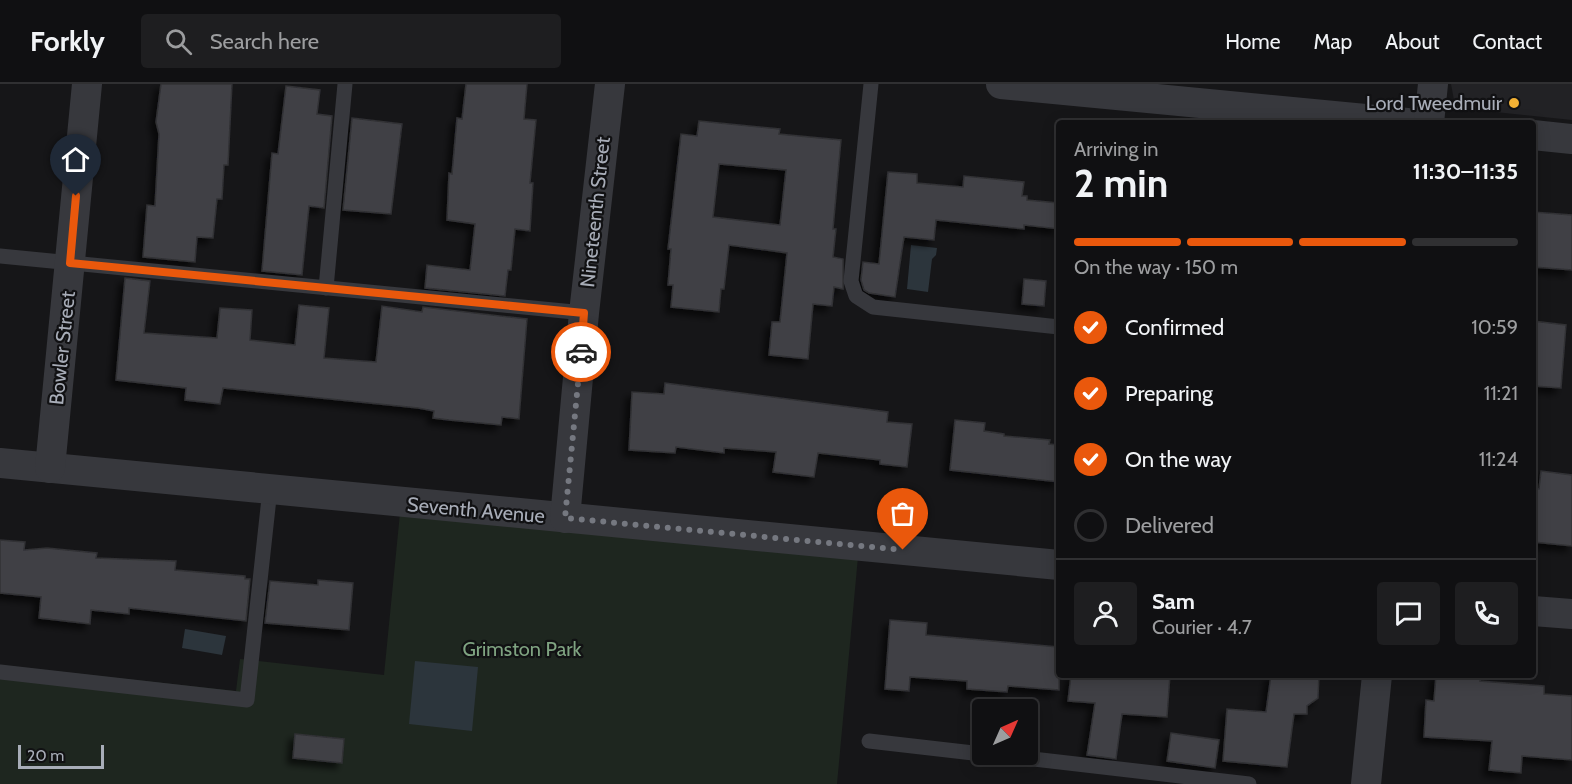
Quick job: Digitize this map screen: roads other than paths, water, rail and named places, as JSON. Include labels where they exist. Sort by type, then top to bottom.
[{"type":"street","name":"Bowler Street","points":[[50,468],[87,84]]},
{"type":"street","name":"Nineteenth Street","points":[[565,518],[584,313],[610,84]]},
{"type":"street","points":[[1001,84],[1214,114],[1343,120]]},
{"type":"street","points":[[1429,120],[1433,84]]},
{"type":"street","points":[[1536,135],[1572,139]]},
{"type":"street","name":"Seventh Avenue","points":[[0,463],[1056,565]]},
{"type":"street","points":[[1536,611],[1572,614]]},
{"type":"street","points":[[1366,784],[1377,678]]},
{"type":"lane","points":[[326,288],[345,84]]},
{"type":"lane","points":[[871,84],[851,281],[856,297],[873,307],[1056,327]]},
{"type":"lane","points":[[0,256],[584,313]]},
{"type":"lane","points":[[0,672],[247,700],[270,489]]},
{"type":"lane","points":[[869,741],[972,753]]},
{"type":"lane","points":[[1038,760],[1249,784]]},
{"type":"place","name":"Lord Tweedmuir","points":[[1514,103]]},
{"type":"park label","name":"Grimston Park","points":[[522,649]]}]
